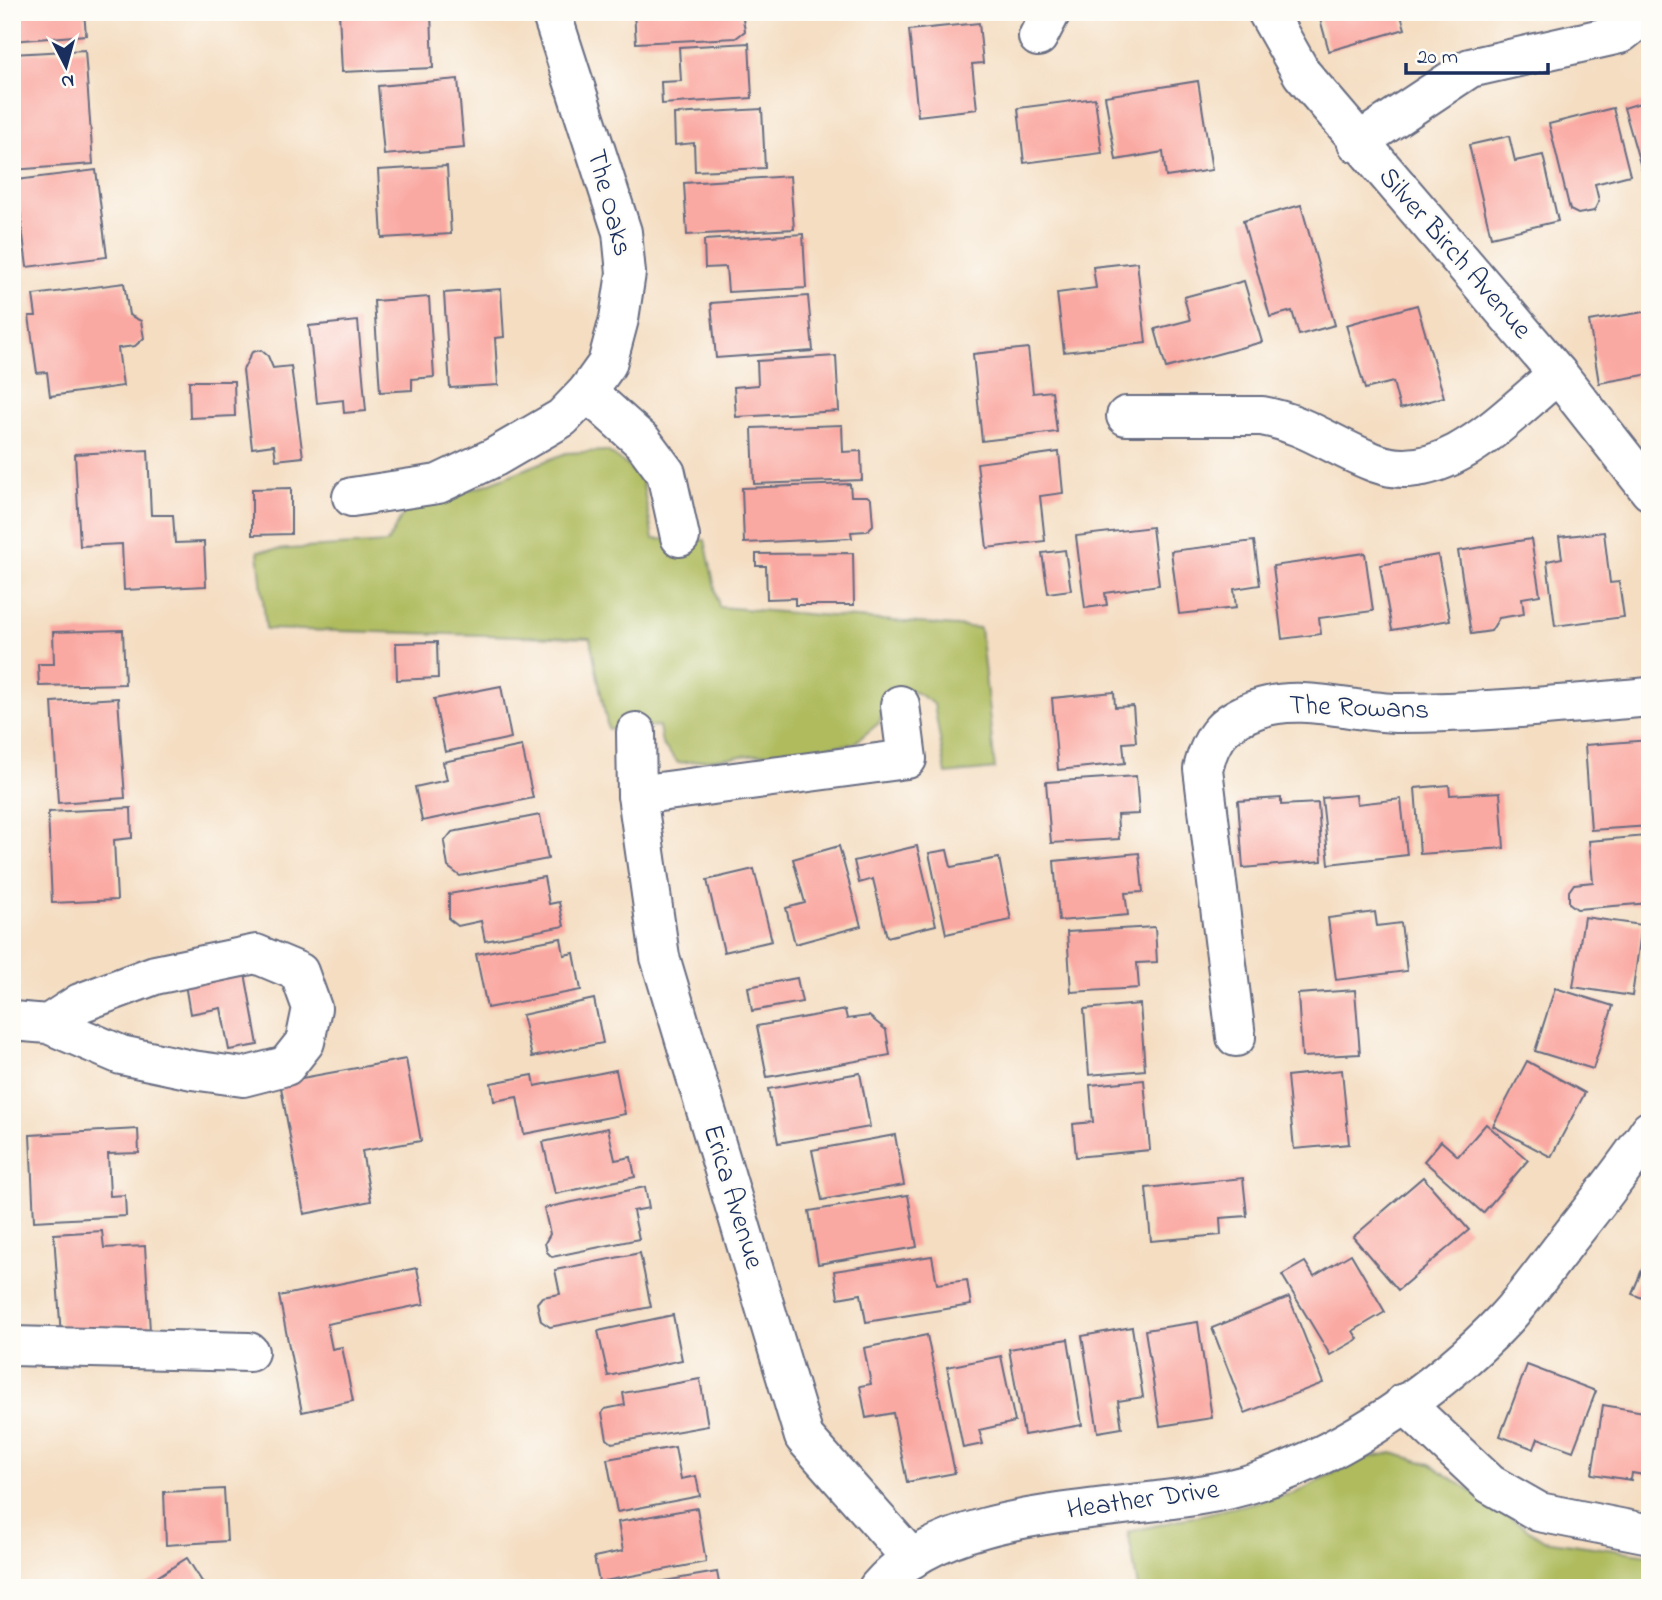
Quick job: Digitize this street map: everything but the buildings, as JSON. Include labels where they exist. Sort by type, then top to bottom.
[{"type":"street","name":"The Oaks","points":[[352,497],[438,484],[495,457],[562,418],[587,392],[607,363],[620,319],[626,273],[622,232],[551,12]]},
{"type":"street","name":"Silver Birch Avenue","points":[[1267,12],[1302,74],[1357,143],[1558,374],[1650,491]]},
{"type":"street","points":[[1357,143],[1470,68],[1620,34],[1648,12]]},
{"type":"street","points":[[1126,416],[1262,416],[1284,420],[1307,428],[1376,463],[1404,470],[1430,467],[1455,457],[1558,374]]},
{"type":"street","points":[[587,392],[643,442],[666,473],[680,537]]},
{"type":"street","name":"The Rowans","points":[[1236,1037],[1203,769],[1209,744],[1233,720],[1259,708],[1298,703],[1396,713],[1500,710],[1650,697]]},
{"type":"street","points":[[637,795],[907,760],[900,705]]},
{"type":"street","name":"Erica Avenue","points":[[636,732],[637,795],[660,957],[804,1437],[912,1559]]},
{"type":"street","points":[[256,954],[299,972],[312,1007],[305,1042],[286,1066],[243,1077],[192,1070],[121,1055],[30,1023],[155,975],[256,954]]},
{"type":"street","points":[[1650,1130],[1506,1317],[1452,1367],[1404,1403],[1490,1484],[1539,1512],[1650,1534]]},
{"type":"street","points":[[12,1346],[249,1352]]},
{"type":"street","name":"Heather Drive","points":[[878,1588],[912,1559],[983,1528],[1107,1506],[1208,1494],[1256,1482],[1299,1467],[1404,1403]]},
{"type":"green space","points":[[607,451],[641,475],[653,539],[705,540],[719,607],[980,628],[995,769],[946,774],[934,704],[915,692],[890,695],[879,723],[853,744],[678,763],[662,744],[659,726],[608,729],[590,638],[266,629],[258,551],[387,543],[407,507],[480,487],[566,453]]},
{"type":"green space","points":[[1392,1453],[1430,1464],[1544,1540],[1650,1555],[1650,1588],[1138,1588],[1128,1532],[1295,1493],[1361,1459]]}]
